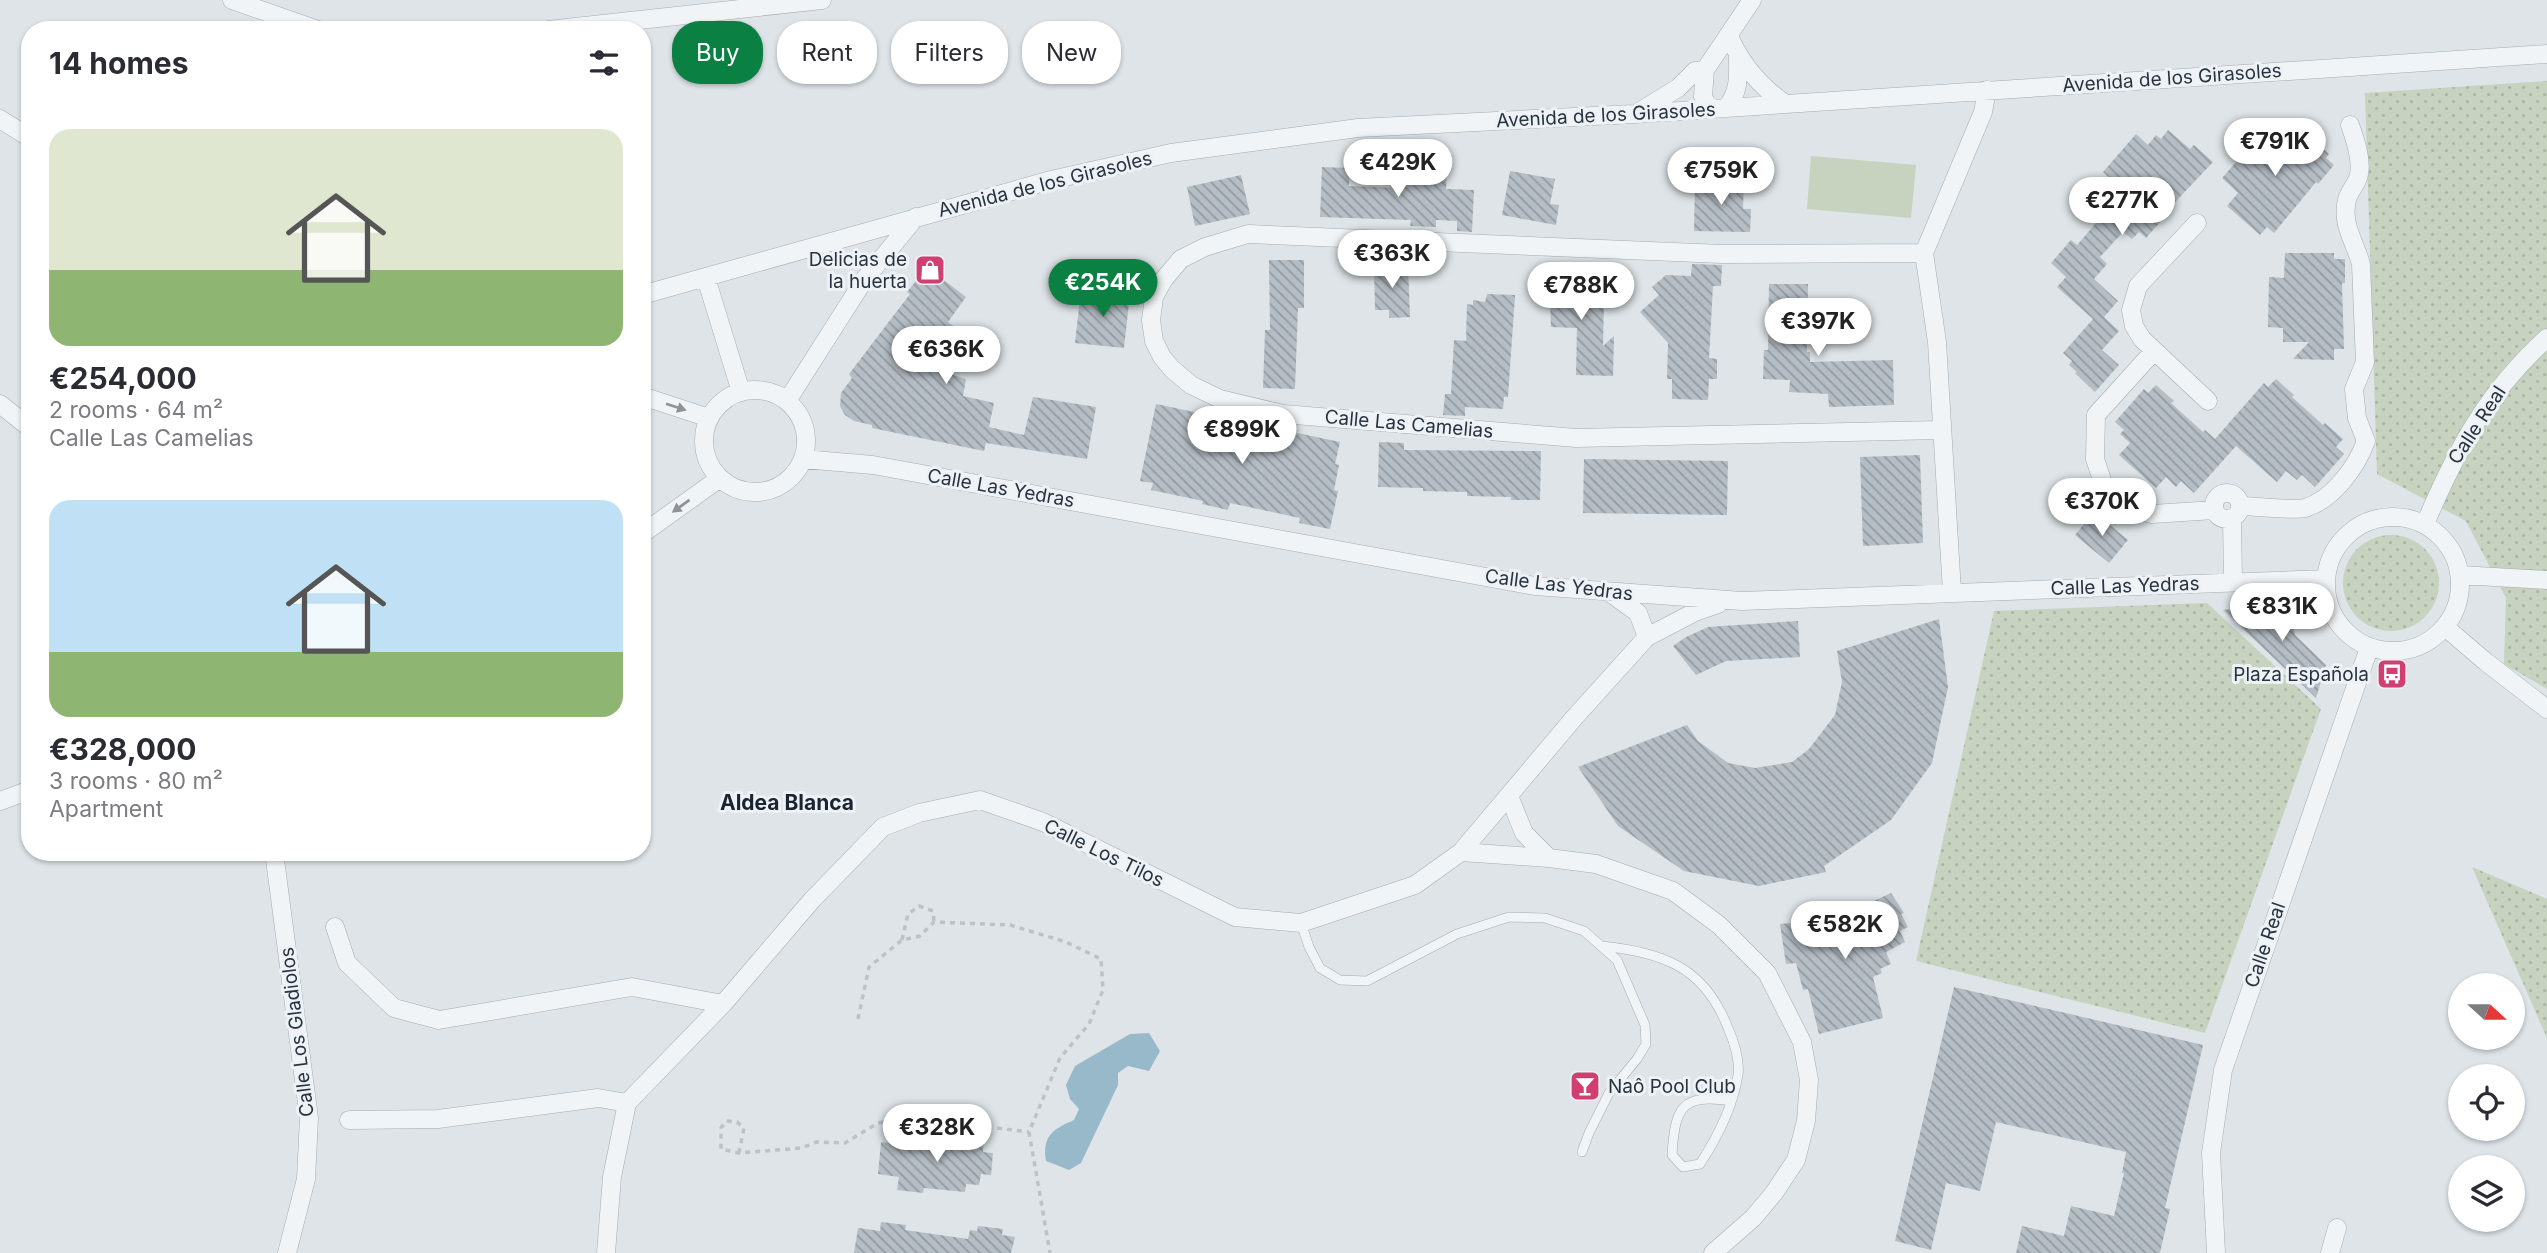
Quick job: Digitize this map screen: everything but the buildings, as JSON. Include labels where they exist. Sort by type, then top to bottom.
[{"type":"street","points":[[232,0],[292,21]]},
{"type":"street","points":[[630,21],[822,0]]},
{"type":"street","points":[[1738,56],[1739,83],[1735,97],[1719,108],[1706,103],[1703,96],[1705,70],[1752,0]]},
{"type":"street","points":[[1729,36],[1738,56],[1766,90],[1784,103]]},
{"type":"street","name":"Avenida de los Girasoles","points":[[651,293],[1051,180],[1171,153],[1358,128],[1633,114],[2547,54]]},
{"type":"street","points":[[1633,114],[1678,88],[1695,71],[1705,70]]},
{"type":"street","points":[[1952,592],[1937,342],[1924,253],[1983,112],[1987,90]]},
{"type":"street","points":[[0,119],[21,132]]},
{"type":"street","points":[[2154,351],[2096,415],[2095,459],[2104,486],[2131,509],[2152,514],[2304,508],[2327,496],[2360,458],[2366,441],[2357,418],[2354,388],[2365,362],[2361,264],[2357,249],[2347,232],[2347,200],[2359,175],[2356,142],[2350,125]]},
{"type":"street","points":[[787,401],[864,280],[916,218]]},
{"type":"street","points":[[2197,223],[2138,286],[2131,310],[2134,326],[2142,339],[2208,401]]},
{"type":"street","name":"Calle Las Camelias","points":[[1924,253],[1722,254],[1248,234],[1205,247],[1181,259],[1164,279],[1154,298],[1151,320],[1154,341],[1162,357],[1191,385],[1220,399],[1283,414],[1576,438],[1941,430]]},
{"type":"street","points":[[706,278],[741,392]]},
{"type":"street","name":"Calle Real","points":[[2425,524],[2448,469],[2472,425],[2520,362],[2547,338]]},
{"type":"street","points":[[757,390],[773,393],[787,401],[798,413],[806,444],[803,460],[792,477],[775,488],[756,492],[736,489],[719,478],[708,460],[704,439],[709,418],[723,402],[741,392],[757,390]]},
{"type":"street","points":[[651,400],[709,418]]},
{"type":"street","points":[[0,404],[21,421]]},
{"type":"street","name":"Calle Las Yedras","points":[[803,460],[873,465],[1535,586],[1609,592],[1729,600],[2325,579]]},
{"type":"street","points":[[651,527],[719,478]]},
{"type":"street","points":[[2229,511],[2233,582]]},
{"type":"street","points":[[2399,516],[2425,524],[2442,537],[2454,555],[2460,575],[2460,594],[2455,611],[2445,627],[2430,641],[2410,650],[2389,652],[2369,648],[2350,637],[2336,621],[2327,601],[2325,579],[2332,553],[2349,532],[2372,519],[2399,516]]},
{"type":"street","points":[[2460,575],[2547,580]]},
{"type":"street","points":[[1609,592],[1638,613],[1647,637]]},
{"type":"street","name":"Calle Los Tilos","points":[[627,1103],[723,1004],[812,900],[883,827],[919,813],[980,800],[1042,822],[1235,917],[1301,923],[1415,885],[1461,852],[1574,718],[1647,637],[1695,612],[1729,600]]},
{"type":"street","points":[[2445,627],[2547,709]]},
{"type":"street","name":"Calle Real","points":[[2216,1253],[2211,1153],[2224,1070],[2369,648]]},
{"type":"street","points":[[0,801],[21,793]]},
{"type":"street","points":[[1509,796],[1524,833],[1549,858]]},
{"type":"street","points":[[1461,852],[1596,864],[1672,891],[1719,925],[1767,973],[1802,1042],[1809,1080],[1806,1121],[1796,1160],[1774,1193],[1753,1219],[1713,1253]]},
{"type":"street","name":"Calle Los Gladiolos","points":[[275,861],[309,1118],[306,1179],[287,1253]]},
{"type":"street","points":[[335,927],[347,963],[394,1008],[439,1020],[632,987],[723,1004]]},
{"type":"street","points":[[349,1120],[438,1119],[598,1098],[627,1103],[612,1177],[606,1253]]},
{"type":"street","points":[[2330,1253],[2337,1228]]},
{"type":"lane","points":[[1301,923],[1309,947],[1321,968],[1340,980],[1367,981],[1457,934],[1509,917],[1545,918],[1584,931],[1617,960],[1645,1025],[1646,1044],[1609,1093],[1582,1152]]},
{"type":"lane","points":[[1602,946],[1641,951],[1667,959],[1700,982],[1720,1008],[1733,1040],[1738,1073],[1731,1101],[1712,1146],[1700,1164],[1683,1167],[1672,1155],[1678,1113],[1690,1101],[1705,1097],[1731,1101]]},
{"type":"path","points":[[902,940],[908,914],[919,906],[933,911],[934,922]]},
{"type":"path","points":[[858,1018],[869,967],[902,940],[920,936],[934,922],[1010,925],[1066,942],[1101,959],[1103,990],[1099,1001],[1089,1024],[1060,1058],[1029,1132],[1050,1253]]},
{"type":"path","points":[[739,1153],[744,1128],[737,1122],[726,1121],[721,1128],[721,1149],[739,1153],[801,1148],[817,1142],[845,1143],[877,1123],[909,1117],[1029,1132]]},
{"type":"green space","points":[[2547,81],[2547,689],[2504,664],[2506,598],[2466,521],[2377,474],[2365,93]]},
{"type":"green space","points":[[1811,156],[1916,165],[1911,218],[1807,209]]},
{"type":"green space","points":[[2391,535],[2409,539],[2425,549],[2435,565],[2439,583],[2435,601],[2425,617],[2409,627],[2391,631],[2373,627],[2357,617],[2347,601],[2343,583],[2347,565],[2357,549],[2373,539]]},
{"type":"green space","points":[[2207,603],[2321,709],[2205,1033],[1916,961],[1994,611]]},
{"type":"green space","points":[[2472,867],[2547,899],[2547,1038],[2525,988],[2525,973],[2518,973]]},
{"type":"water","points":[[1149,1033],[1160,1051],[1149,1071],[1128,1066],[1118,1073],[1118,1085],[1081,1163],[1069,1170],[1046,1161],[1046,1145],[1051,1134],[1074,1120],[1079,1109],[1070,1099],[1066,1085],[1075,1066],[1130,1034]]},
{"type":"place","name":"Delicias de la huerta","points":[[930,270]]},
{"type":"place","name":"Plaza Española","points":[[2392,674]]},
{"type":"place","name":"Naô Pool Club","points":[[1585,1086]]},
{"type":"district","name":"Aldea Blanca","points":[[787,802]]}]
